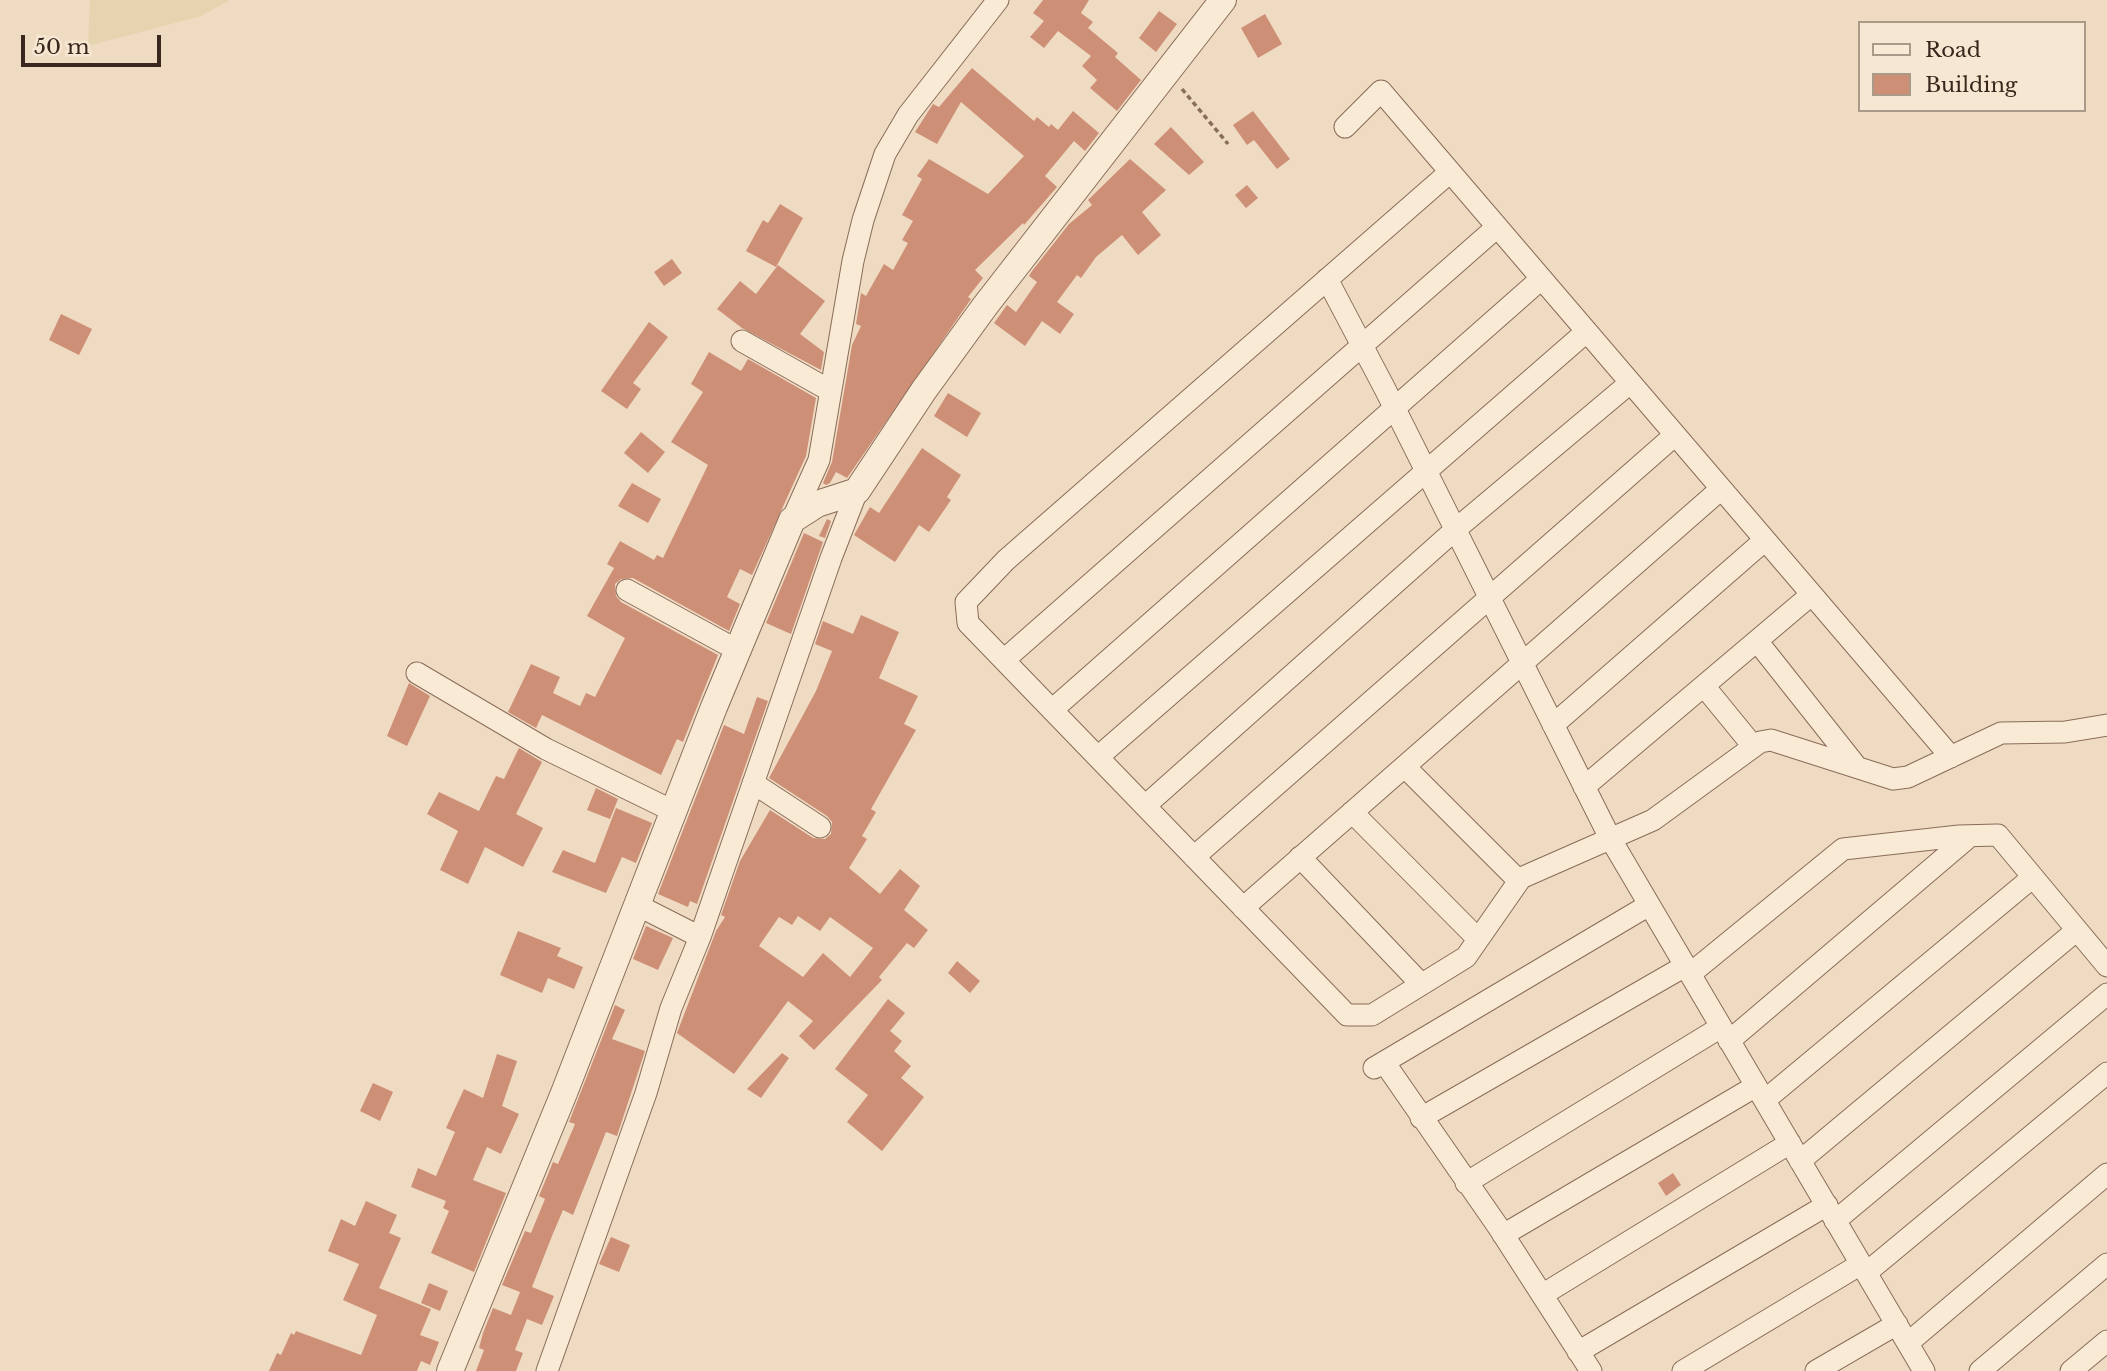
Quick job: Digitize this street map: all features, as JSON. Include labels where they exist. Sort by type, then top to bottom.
[{"type":"street","points":[[450,1371],[737,650],[819,460],[829,390],[863,220],[885,154],[908,115],[998,0]]},
{"type":"street","points":[[547,1371],[646,1093],[671,1009],[700,937],[857,491],[949,354],[1063,202],[1223,0]]},
{"type":"street","points":[[1345,127],[1381,91],[1951,757]]},
{"type":"street","points":[[1450,172],[1006,559],[966,602],[968,623],[1347,1016],[1372,1015],[1465,957],[1519,881],[1554,861],[1653,820],[1753,746],[1771,740],[1893,779],[1908,777],[2001,733],[2065,732],[2107,725]]},
{"type":"street","points":[[1004,660],[1497,227]]},
{"type":"street","points":[[1327,279],[1395,408],[1610,838],[1924,1371]]},
{"type":"street","points":[[1052,710],[1541,279]]},
{"type":"street","points":[[1098,757],[1586,332]]},
{"type":"street","points":[[742,341],[829,390]]},
{"type":"street","points":[[1145,806],[1455,529],[1630,383]]},
{"type":"street","points":[[1194,857],[1675,435]]},
{"type":"street","points":[[1243,908],[1721,489]]},
{"type":"street","points":[[792,520],[817,504],[857,491]]},
{"type":"street","points":[[1553,725],[1765,540]]},
{"type":"street","points":[[627,590],[737,650]]},
{"type":"street","points":[[1584,787],[1811,595]]},
{"type":"street","points":[[1757,641],[1856,766]]},
{"type":"street","points":[[417,673],[546,749],[673,811]]},
{"type":"street","points":[[1704,686],[1753,746]]},
{"type":"street","points":[[1405,767],[1519,881]]},
{"type":"street","points":[[753,783],[820,827]]},
{"type":"street","points":[[1352,813],[1478,939]]},
{"type":"street","points":[[1421,1118],[1688,970],[1843,849],[1998,835],[2107,966]]},
{"type":"street","points":[[1466,1183],[1725,1034],[1970,836]]},
{"type":"street","points":[[1300,857],[1421,984]]},
{"type":"street","points":[[1503,1235],[1760,1093],[2033,877]]},
{"type":"street","points":[[637,905],[700,937]]},
{"type":"street","points":[[1591,1371],[1503,1235],[1421,1118],[1379,1065],[1649,905]]},
{"type":"street","points":[[1542,1295],[1795,1152],[2077,930]]},
{"type":"street","points":[[1578,1352],[1831,1213],[2107,994]]},
{"type":"street","points":[[1683,1371],[1864,1269],[2107,1073]]},
{"type":"street","points":[[1908,1343],[2107,1174]]},
{"type":"street","points":[[1980,1371],[2107,1264]]},
{"type":"street","points":[[1816,1371],[1897,1324]]},
{"type":"street","points":[[2071,1371],[2107,1341]]},
{"type":"path","points":[[1167,71],[1228,144]]},
{"type":"shaded area","points":[[90,0],[230,0],[201,16],[88,46]]},
{"type":"building","points":[[1043,0],[1089,0],[1081,13],[1093,22],[1088,28],[1118,53],[1115,57],[1141,80],[1117,111],[1090,88],[1097,80],[1082,66],[1091,56],[1058,31],[1044,48],[1030,37],[1044,21],[1033,13]]},
{"type":"building","points":[[1159,11],[1177,24],[1156,52],[1139,38]]},
{"type":"building","points":[[1265,14],[1282,44],[1258,58],[1241,28]]},
{"type":"building","points":[[972,68],[1034,121],[1037,117],[1049,127],[1051,124],[1058,130],[1073,111],[1099,133],[1085,151],[1074,141],[1045,176],[1057,187],[1024,225],[1023,223],[975,270],[983,278],[968,297],[971,299],[847,478],[836,472],[826,485],[823,483],[832,462],[852,345],[861,326],[856,324],[861,293],[866,296],[884,264],[893,270],[908,243],[902,240],[913,221],[902,215],[922,179],[917,176],[929,159],[988,194],[1024,156],[961,102],[937,144],[915,132],[933,104],[939,107]]},
{"type":"building","points":[[1253,111],[1290,159],[1277,169],[1254,140],[1247,145],[1233,125]]},
{"type":"building","points":[[1171,127],[1204,162],[1189,175],[1154,144]]},
{"type":"building","points":[[1130,159],[1166,190],[1142,212],[1161,235],[1138,255],[1122,235],[1096,257],[1081,278],[1077,275],[1057,302],[1074,314],[1060,334],[1042,321],[1025,346],[994,323],[1007,305],[1016,312],[1037,282],[1029,276],[1032,271],[1069,224],[1092,205],[1088,200]]},
{"type":"building","points":[[1247,185],[1258,198],[1246,208],[1235,195]]},
{"type":"building","points":[[780,204],[803,218],[776,267],[746,251],[763,220],[768,223]]},
{"type":"building","points":[[672,259],[682,273],[664,286],[654,272]]},
{"type":"building","points":[[778,265],[825,301],[800,334],[824,352],[821,370],[742,328],[717,309],[740,281],[756,294]]},
{"type":"building","points":[[61,314],[92,329],[79,355],[49,340]]},
{"type":"building","points":[[649,322],[668,337],[633,383],[641,389],[627,409],[601,391]]},
{"type":"building","points":[[709,352],[741,371],[748,359],[816,398],[806,456],[752,575],[740,569],[727,597],[740,604],[729,631],[633,578],[621,579],[615,584],[616,596],[621,602],[718,655],[683,742],[677,739],[661,775],[542,715],[536,728],[508,712],[531,664],[560,677],[553,693],[580,706],[586,693],[595,697],[625,638],[587,616],[614,568],[607,564],[620,541],[654,560],[657,555],[663,558],[708,465],[671,442],[703,392],[691,384]]},
{"type":"building","points":[[948,393],[981,413],[967,437],[934,416]]},
{"type":"building","points":[[641,432],[665,452],[648,473],[624,453]]},
{"type":"building","points":[[922,448],[961,475],[947,497],[951,500],[929,532],[919,525],[895,562],[854,535],[870,507],[879,513]]},
{"type":"building","points":[[632,483],[661,499],[648,523],[618,506]]},
{"type":"building","points":[[827,519],[831,521],[825,538],[819,536]]},
{"type":"building","points":[[804,533],[823,542],[791,634],[766,623]]},
{"type":"building","points":[[861,615],[899,632],[879,678],[918,696],[904,724],[916,730],[871,809],[876,812],[862,836],[867,839],[849,868],[880,894],[900,869],[920,886],[904,910],[928,930],[914,948],[907,943],[879,977],[882,980],[814,1050],[799,1036],[813,1021],[788,1001],[734,1074],[677,1033],[716,931],[725,917],[721,915],[740,861],[770,810],[813,838],[825,839],[831,834],[832,822],[827,816],[769,778],[816,691],[832,651],[815,644],[823,621],[853,634]],"holes":[[[798,916],[820,931],[830,917],[873,948],[850,977],[823,953],[803,977],[759,946],[779,917],[792,925]]]},
{"type":"building","points":[[409,683],[430,696],[407,746],[387,736]]},
{"type":"building","points":[[757,697],[768,701],[697,904],[690,901],[688,907],[658,894],[724,725],[744,734]]},
{"type":"building","points":[[519,748],[542,762],[516,814],[543,828],[523,867],[485,847],[468,884],[440,870],[458,831],[427,814],[439,792],[479,811],[496,776],[504,779]]},
{"type":"building","points":[[596,788],[618,799],[610,819],[587,810]]},
{"type":"building","points":[[616,808],[652,823],[636,863],[622,857],[606,893],[552,872],[563,850],[595,863]]},
{"type":"building","points":[[646,926],[673,938],[658,970],[633,959]]},
{"type":"building","points":[[518,931],[561,948],[557,956],[583,967],[574,989],[548,978],[542,993],[500,975]]},
{"type":"building","points":[[957,961],[980,981],[970,993],[948,973]]},
{"type":"building","points":[[888,999],[905,1013],[890,1031],[902,1041],[894,1051],[911,1066],[901,1078],[924,1097],[882,1151],[847,1122],[868,1095],[835,1069]]},
{"type":"building","points":[[615,1005],[625,1010],[612,1039],[645,1051],[617,1136],[606,1132],[573,1215],[563,1210],[532,1287],[554,1296],[542,1325],[527,1319],[515,1350],[523,1353],[516,1371],[476,1371],[484,1350],[479,1348],[483,1333],[493,1308],[511,1315],[520,1292],[502,1285],[525,1231],[531,1233],[545,1199],[539,1196],[553,1162],[558,1164],[575,1124],[569,1122]]},
{"type":"building","points":[[782,1053],[789,1058],[761,1098],[747,1089]]},
{"type":"building","points":[[497,1054],[517,1061],[502,1106],[519,1114],[501,1154],[487,1147],[473,1180],[506,1193],[474,1272],[431,1253],[449,1211],[443,1208],[446,1201],[411,1187],[418,1168],[436,1176],[455,1132],[446,1128],[464,1089],[483,1098]]},
{"type":"building","points":[[373,1083],[393,1092],[380,1121],[360,1111]]},
{"type":"building","points":[[1673,1173],[1681,1185],[1666,1196],[1658,1183]]},
{"type":"building","points":[[366,1201],[397,1215],[389,1233],[401,1238],[379,1288],[431,1309],[420,1335],[439,1342],[430,1365],[421,1361],[417,1371],[269,1371],[277,1353],[281,1355],[291,1333],[294,1335],[296,1331],[361,1355],[377,1315],[343,1300],[359,1264],[328,1251],[341,1219],[355,1226]]},
{"type":"building","points":[[611,1237],[630,1245],[619,1272],[599,1264]]},
{"type":"building","points":[[429,1283],[448,1291],[440,1311],[421,1303]]}]
